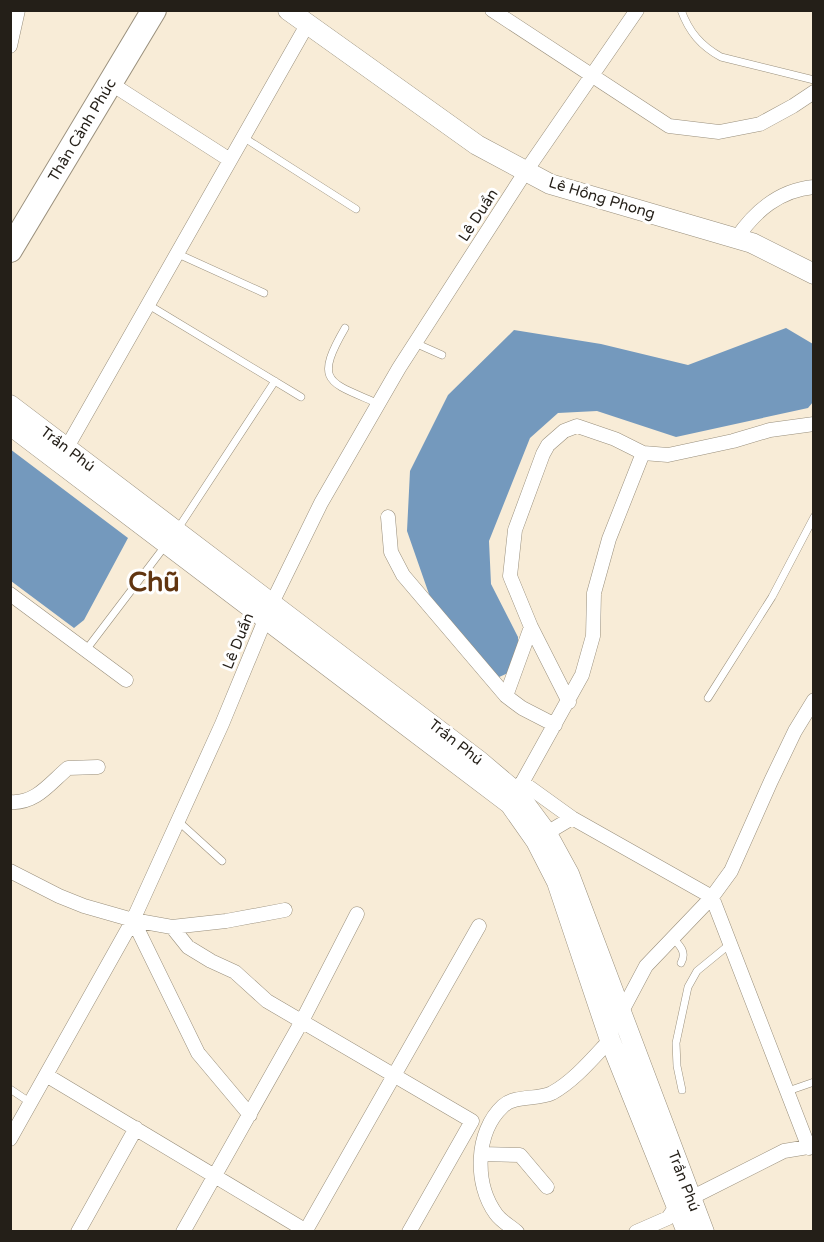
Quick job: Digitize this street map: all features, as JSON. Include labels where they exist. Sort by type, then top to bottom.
[{"type":"highway","name":"Thân Cảnh Phúc","points":[[10,250],[154,10]]},
{"type":"main road","name":"Lê Hồng Phong","points":[[288,10],[477,145],[550,184],[752,243],[813,274]]},
{"type":"main road","name":"Trần Phú","points":[[10,405],[62,455],[269,611],[470,753],[516,793],[541,837],[569,874],[621,1013],[684,1202],[687,1232]]},
{"type":"main road","name":"Trần Phú","points":[[10,425],[62,455]]},
{"type":"main road","name":"Trần Phú","points":[[541,837],[610,1040],[684,1202],[704,1232]]},
{"type":"street","points":[[10,46],[18,10]]},
{"type":"street","points":[[492,10],[669,126],[719,132],[760,124],[813,92]]},
{"type":"street","name":"Lê Duẩn","points":[[10,1139],[133,920],[222,724],[269,611],[321,503],[415,343],[526,171],[637,10]]},
{"type":"street","points":[[62,455],[307,25]]},
{"type":"street","points":[[110,83],[230,160]]},
{"type":"street","points":[[736,239],[747,223],[766,204],[797,188],[813,187]]},
{"type":"street","points":[[569,702],[531,627],[510,576],[512,550],[520,512],[548,445],[564,431],[577,426],[643,453],[668,455],[733,441],[770,430],[813,424]]},
{"type":"street","points":[[516,793],[569,702],[582,675],[590,652],[594,621],[594,594],[609,539],[643,453]]},
{"type":"street","points":[[388,517],[389,544],[398,568],[506,696],[522,708],[555,725]]},
{"type":"street","points":[[10,594],[126,680]]},
{"type":"street","points":[[506,696],[531,627]]},
{"type":"street","points":[[621,1013],[646,966],[712,897],[731,871],[771,781],[813,700]]},
{"type":"street","points":[[10,802],[18,803],[38,796],[68,768],[98,767]]},
{"type":"street","name":"Trần Phú","points":[[516,793],[572,818],[712,897]]},
{"type":"street","points":[[541,837],[572,818]]},
{"type":"street","points":[[10,871],[75,903],[133,920],[172,927],[226,921],[285,910]]},
{"type":"street","points":[[636,1232],[668,1218],[684,1202],[784,1151],[811,1147],[712,897]]},
{"type":"street","points":[[183,1232],[302,1021],[357,914]]},
{"type":"street","points":[[133,920],[198,1053],[250,1115]]},
{"type":"street","points":[[46,1075],[306,1231],[479,926]]},
{"type":"street","points":[[172,927],[188,947],[235,972],[267,1001],[472,1121],[409,1232]]},
{"type":"street","points":[[517,1232],[497,1215],[490,1204],[484,1186],[482,1142],[489,1127],[503,1106],[511,1101],[552,1092],[584,1067],[610,1040]]},
{"type":"street","points":[[78,1232],[136,1128]]},
{"type":"street","points":[[482,1154],[520,1155],[548,1188]]},
{"type":"lane","points":[[681,10],[693,34],[721,57],[813,80]]},
{"type":"lane","points":[[243,137],[356,209]]},
{"type":"lane","points":[[176,253],[264,293]]},
{"type":"lane","points":[[147,304],[301,397]]},
{"type":"lane","points":[[345,328],[329,356],[328,367],[331,379],[340,387],[379,404]]},
{"type":"lane","points":[[415,343],[442,355]]},
{"type":"lane","points":[[88,646],[171,537],[275,381]]},
{"type":"lane","points":[[708,698],[772,597],[813,517]]},
{"type":"lane","points":[[178,821],[222,861]]},
{"type":"lane","points":[[673,938],[684,953],[681,963]]},
{"type":"lane","points":[[682,1090],[677,1066],[676,1043],[688,987],[697,971],[730,944]]},
{"type":"lane","points":[[788,1091],[813,1082]]},
{"type":"lane","points":[[10,1089],[31,1103]]},
{"type":"water","points":[[786,328],[813,344],[813,402],[808,408],[676,437],[597,411],[558,413],[530,438],[489,541],[491,584],[518,637],[518,648],[508,673],[497,678],[430,597],[407,531],[410,471],[448,395],[514,330],[601,344],[688,365]]},
{"type":"water","points":[[10,449],[128,538],[84,620],[74,628],[11,581]]},
{"type":"district","name":"Chũ","points":[[154,582]]}]
